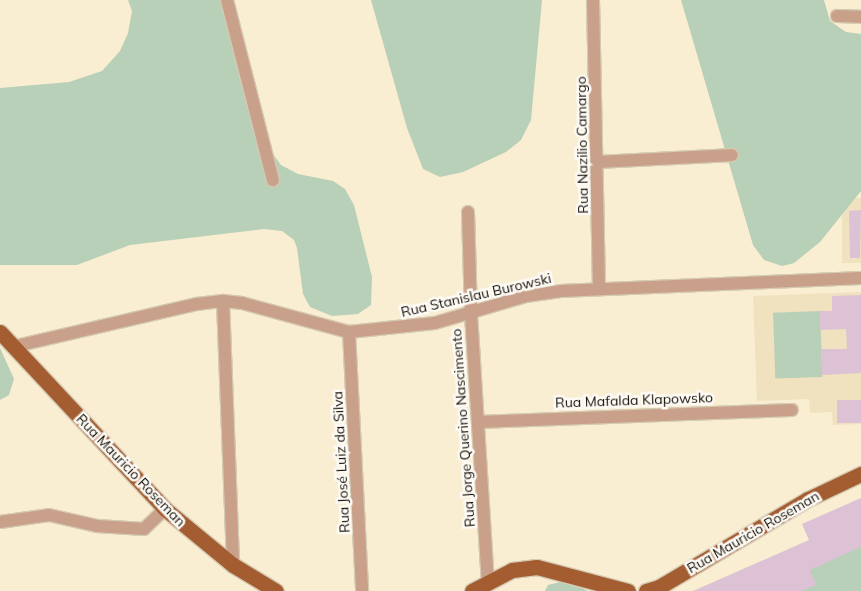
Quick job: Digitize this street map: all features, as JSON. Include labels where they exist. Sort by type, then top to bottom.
[{"type":"main road","name":"Rua Mauricio Roseman","points":[[0,332],[16,346],[166,509],[233,565],[276,591]]},
{"type":"main road","name":"Rua Mauricio Roseman","points":[[646,591],[659,587],[808,499],[861,474]]},
{"type":"main road","points":[[472,591],[512,570],[537,568],[628,591]]},
{"type":"street","points":[[227,0],[273,180]]},
{"type":"street","name":"Rua Nazilio Camargo","points":[[593,0],[599,162],[599,289]]},
{"type":"street","points":[[837,16],[861,17]]},
{"type":"street","points":[[599,162],[732,155]]},
{"type":"street","name":"Rua Jorge Querino Nascimento","points":[[468,212],[471,314],[488,582]]},
{"type":"street","name":"Rua Stanislau Burowski","points":[[16,346],[197,304],[223,301],[242,303],[349,332],[426,324],[471,314],[526,296],[599,289],[861,278]]},
{"type":"street","points":[[223,301],[233,565]]},
{"type":"street","name":"Rua José Luiz da Silva","points":[[349,332],[362,591]]},
{"type":"street","name":"Rua Mafalda Klapowsko","points":[[478,422],[792,410]]},
{"type":"street","points":[[0,522],[49,515],[97,526],[144,530],[166,509]]},
{"type":"shaded area","points":[[842,198],[861,198],[861,263],[842,263]]},
{"type":"shaded area","points":[[861,292],[861,424],[833,425],[832,412],[810,413],[809,399],[757,401],[753,296]]},
{"type":"green space","points":[[128,0],[227,0],[273,154],[281,165],[298,174],[333,181],[345,189],[354,205],[372,277],[371,305],[358,314],[332,316],[310,307],[303,294],[297,248],[294,240],[282,231],[264,229],[130,245],[77,265],[0,265],[0,88],[69,82],[102,71],[120,51],[128,33],[132,11]]},
{"type":"green space","points":[[371,0],[542,0],[531,120],[521,140],[506,152],[463,172],[440,177],[423,169],[407,128]]},
{"type":"green space","points":[[681,0],[824,0],[830,21],[846,32],[861,34],[861,191],[820,242],[794,263],[782,266],[764,260],[753,245]]},
{"type":"green space","points":[[820,311],[822,377],[775,379],[773,313]]},
{"type":"green space","points":[[0,348],[14,379],[9,395],[0,400]]},
{"type":"green space","points":[[861,542],[861,591],[736,591]]},
{"type":"green space","points":[[560,582],[588,591],[545,591],[548,585]]},
{"type":"building","points":[[861,210],[860,258],[850,258],[849,211]]},
{"type":"building","points":[[861,295],[861,373],[822,375],[821,349],[847,349],[846,329],[820,330],[820,311],[832,311],[832,296]]},
{"type":"building","points":[[837,400],[861,400],[861,423],[837,423]]},
{"type":"building","points":[[861,498],[861,547],[810,570],[816,585],[801,591],[693,591],[809,540],[802,524]]}]
